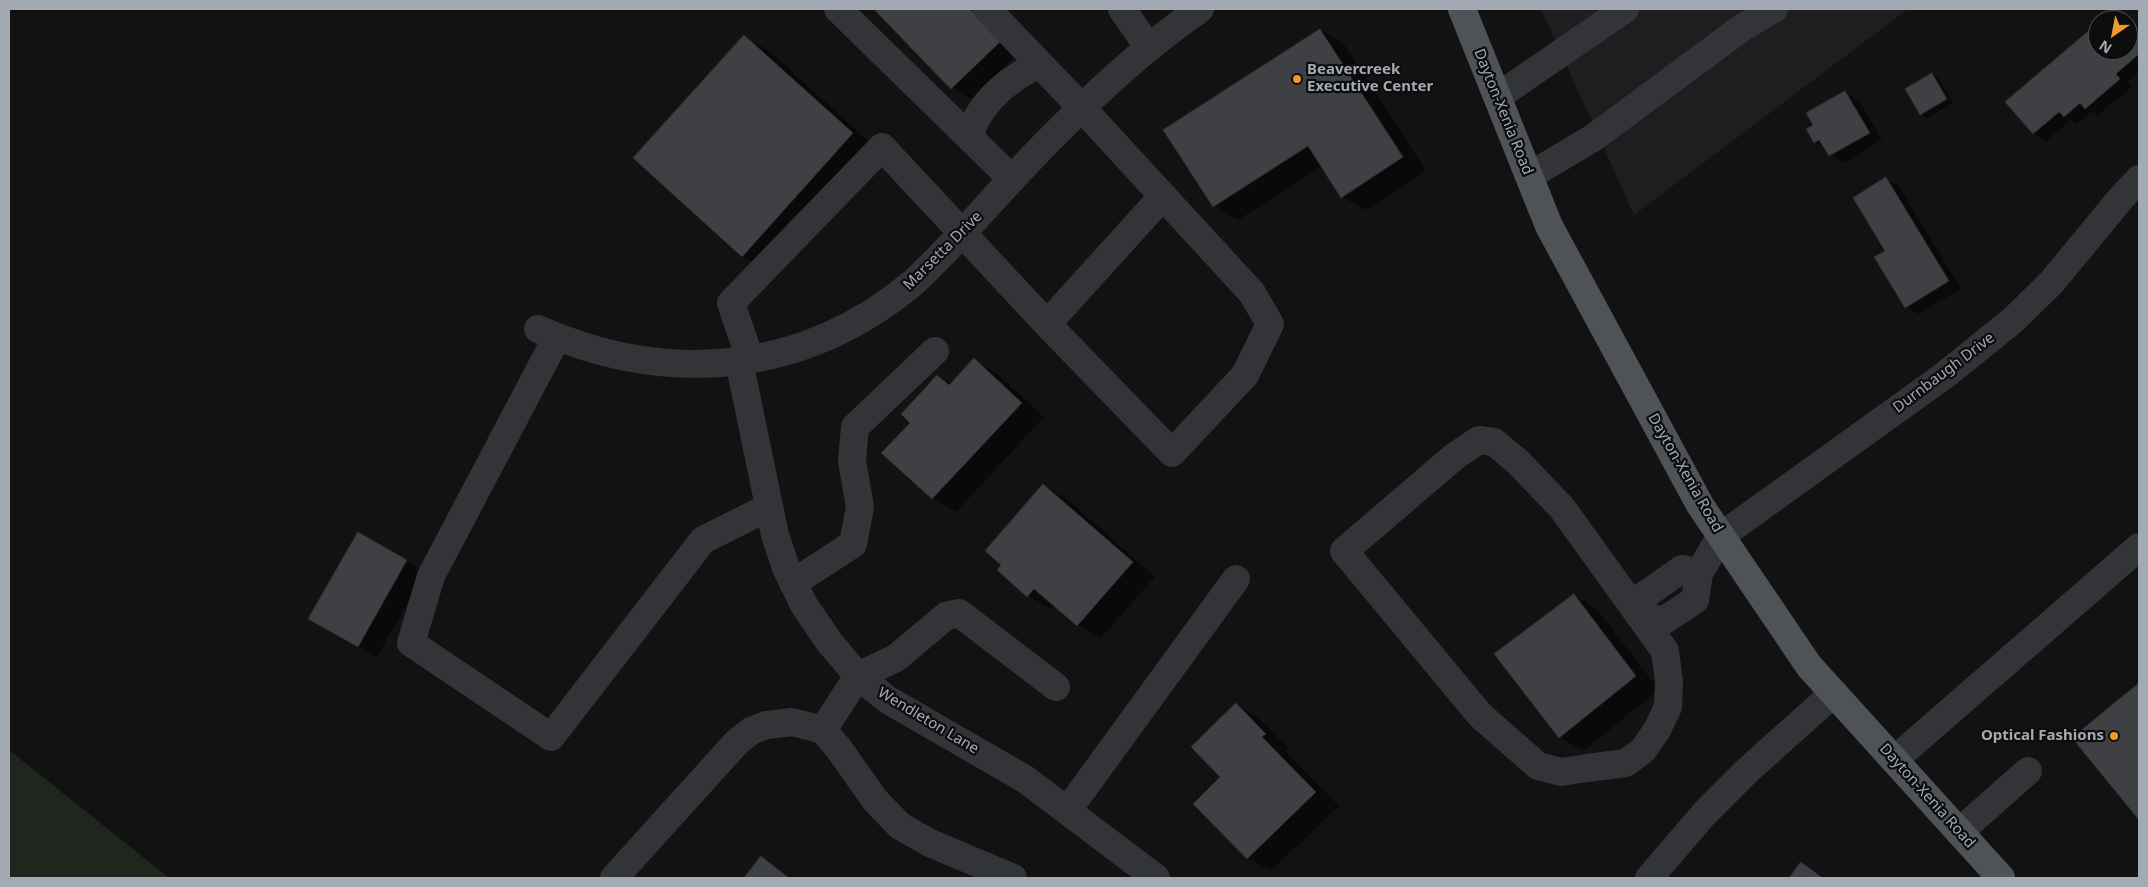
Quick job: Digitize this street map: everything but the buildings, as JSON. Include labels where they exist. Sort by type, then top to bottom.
[{"type":"main road","name":"Dayton-Xenia Road","points":[[1462,9],[1549,226],[1700,505],[1810,666],[2001,878]]},
{"type":"street","points":[[838,9],[1012,179]]},
{"type":"street","points":[[962,233],[1172,453],[1245,375],[1270,324],[1252,293],[1082,108],[986,9]]},
{"type":"street","points":[[1122,9],[1149,48]]},
{"type":"street","name":"Marsetta Drive","points":[[769,507],[703,540],[551,737],[411,643],[431,576],[548,333],[590,349],[639,361],[692,364],[745,360],[780,353],[819,340],[876,310],[914,282],[1105,85],[1200,9]]},
{"type":"street","points":[[1497,97],[1625,9]]},
{"type":"street","points":[[1529,176],[1593,138],[1743,27],[1774,9]]},
{"type":"street","points":[[970,137],[976,119],[996,94],[1019,74],[1039,64]]},
{"type":"street","name":"Wendleton Lane","points":[[962,233],[882,147],[731,303],[745,360],[775,535],[793,583],[804,605],[817,627],[858,676],[888,700],[1025,779],[1156,878]]},
{"type":"street","name":"Durnbaugh Drive","points":[[1721,536],[1945,375],[2013,320],[2051,283],[2139,179]]},
{"type":"street","points":[[1048,324],[1163,196]]},
{"type":"street","points":[[793,583],[853,544],[860,507],[852,461],[855,426],[935,351]]},
{"type":"street","points":[[1640,614],[1665,651],[1669,681],[1668,707],[1657,730],[1643,750],[1626,763],[1561,772],[1538,766],[1480,715],[1344,551],[1454,456],[1479,440],[1494,442],[1518,462],[1562,508],[1640,614],[1663,621],[1695,600],[1699,573],[1721,536]]},
{"type":"street","points":[[1894,760],[2139,547]]},
{"type":"street","points":[[1068,811],[1236,579]]},
{"type":"street","points":[[823,730],[858,676],[896,658],[946,616],[959,613],[1056,687]]},
{"type":"street","points":[[1649,878],[1704,814],[1749,769],[1834,693]]},
{"type":"street","points":[[614,878],[737,742],[751,731],[766,725],[792,722],[823,730],[839,749],[875,800],[900,826],[930,843],[1013,878]]},
{"type":"street","points":[[1959,832],[2028,771]]},
{"type":"shaded area","points":[[1541,9],[1908,9],[1634,215]]},
{"type":"shaded area","points":[[9,750],[169,878],[9,878]]},
{"type":"place","name":"Beavercreek Executive Center","points":[[1297,79]]},
{"type":"place","name":"Optical Fashions","points":[[2114,736]]}]
